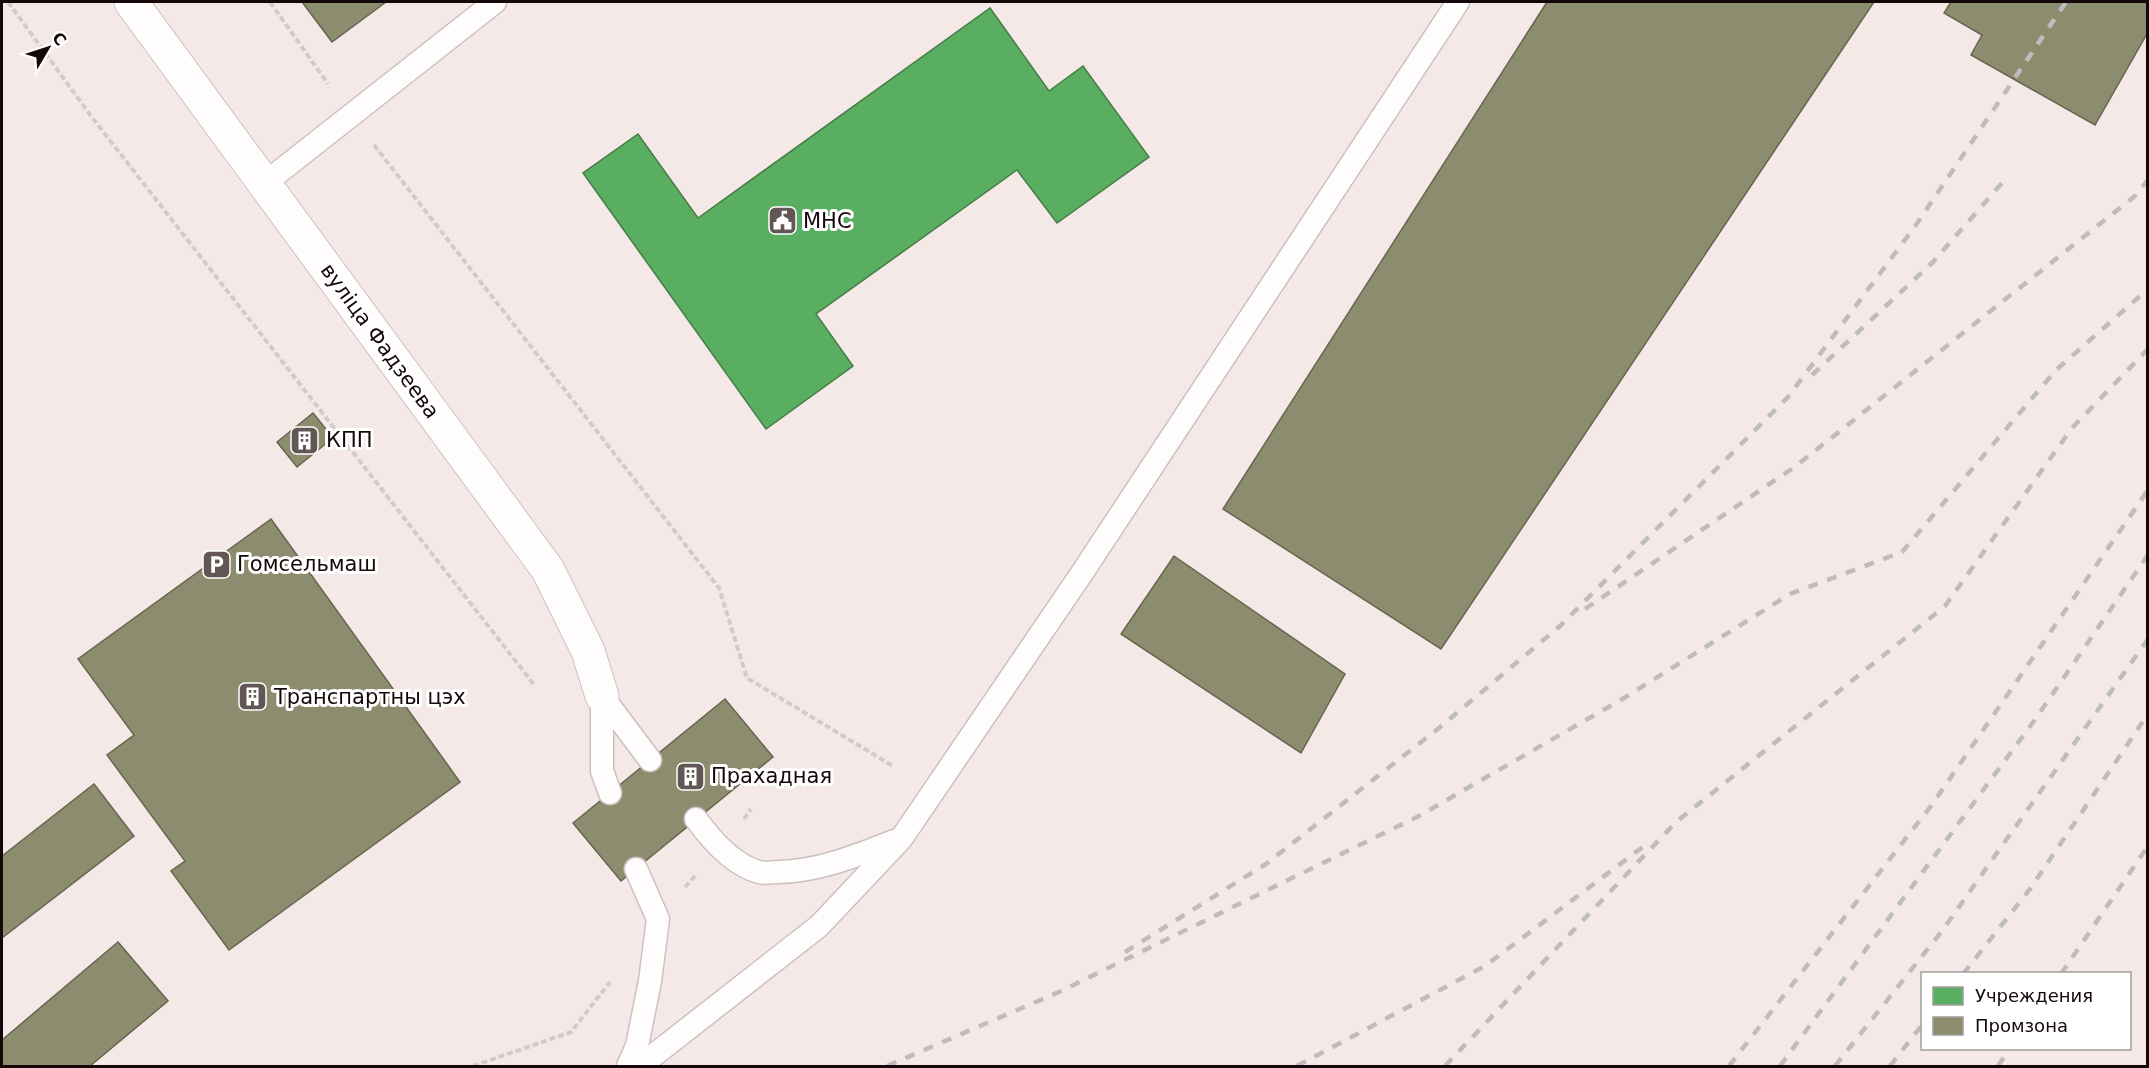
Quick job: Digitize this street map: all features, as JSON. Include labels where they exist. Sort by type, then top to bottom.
[{"type":"street","name":"вуліца Фадзеева","points":[[131,2],[548,570],[588,651],[602,696]]},
{"type":"lane","points":[[265,183],[495,2]]},
{"type":"lane","points":[[640,1066],[819,926],[901,839],[1082,573],[1458,2]]},
{"type":"lane","points":[[602,696],[650,760]]},
{"type":"lane","points":[[602,696],[602,771],[610,793]]},
{"type":"lane","points":[[696,819],[710,838],[740,864],[761,873],[794,872],[836,864],[901,839]]},
{"type":"lane","points":[[628,1066],[637,1046],[650,981],[658,919],[636,869]]},
{"type":"path","points":[[8,2],[91,116],[535,686]]},
{"type":"path","points":[[270,2],[351,115],[719,588],[747,678],[893,766]]},
{"type":"building: Учреждения","name":"МНС","points":[[990,8],[1049,91],[1083,66],[1149,157],[1057,223],[1017,170],[816,314],[853,366],[766,429],[583,173],[638,134],[698,218]]},
{"type":"building: Промзона","points":[[302,2],[386,2],[332,42]]},
{"type":"building: Промзона","points":[[1547,2],[1874,2],[1441,649],[1223,509]]},
{"type":"building: Промзона","points":[[1951,2],[2148,2],[2148,32],[2095,125],[1971,55],[1982,35],[1944,13]]},
{"type":"building: Промзона","name":"КПП","points":[[313,413],[333,438],[297,467],[277,442]]},
{"type":"building: Промзона","name":"Транспартны цэх","points":[[271,519],[460,782],[229,950],[171,871],[185,861],[107,755],[134,735],[78,659]]},
{"type":"building: Промзона","points":[[1174,556],[1345,674],[1301,753],[1121,634]]},
{"type":"building: Промзона","name":"Прахадная","points":[[725,699],[773,757],[621,881],[573,823]]},
{"type":"building: Промзона","points":[[94,784],[134,836],[2,938],[2,856]]},
{"type":"building: Промзона","points":[[118,942],[168,1001],[90,1066],[2,1066],[2,1040]]},
{"type":"railway","points":[[1125,952],[1266,864],[1439,728],[1560,626],[1788,397],[1916,225],[2066,2]]},
{"type":"railway","points":[[1585,609],[1796,466],[2135,196],[2148,180]]},
{"type":"railway","points":[[1812,375],[1933,262],[2002,183]]},
{"type":"railway","points":[[887,1066],[1059,992],[1419,816],[1624,698],[1790,594],[1902,552],[2056,370],[2148,289]]},
{"type":"railway","points":[[1445,1066],[1676,822],[1945,606],[2072,428],[2148,349]]},
{"type":"railway","points":[[1729,1066],[1931,806],[2148,490]]},
{"type":"railway","points":[[1780,1066],[2034,721],[2148,555]]},
{"type":"railway","points":[[1835,1066],[1942,931],[2148,639]]},
{"type":"railway","points":[[1965,972],[2030,889],[2148,714]]},
{"type":"railway","points":[[1297,1066],[1485,966],[1648,843]]},
{"type":"railway","points":[[2062,972],[2148,846]]},
{"type":"railway","points":[[1890,1066],[1921,1026]]},
{"type":"railway","points":[[1998,1066],[2009,1050]]},
{"type":"place","name":"МНС","points":[[782,221]]},
{"type":"place","name":"КПП","points":[[305,440]]},
{"type":"place","name":"Гомсельмаш","points":[[216,564]]},
{"type":"place","name":"Транспартны цэх","points":[[253,697]]},
{"type":"place","name":"Прахадная","points":[[690,776]]}]
